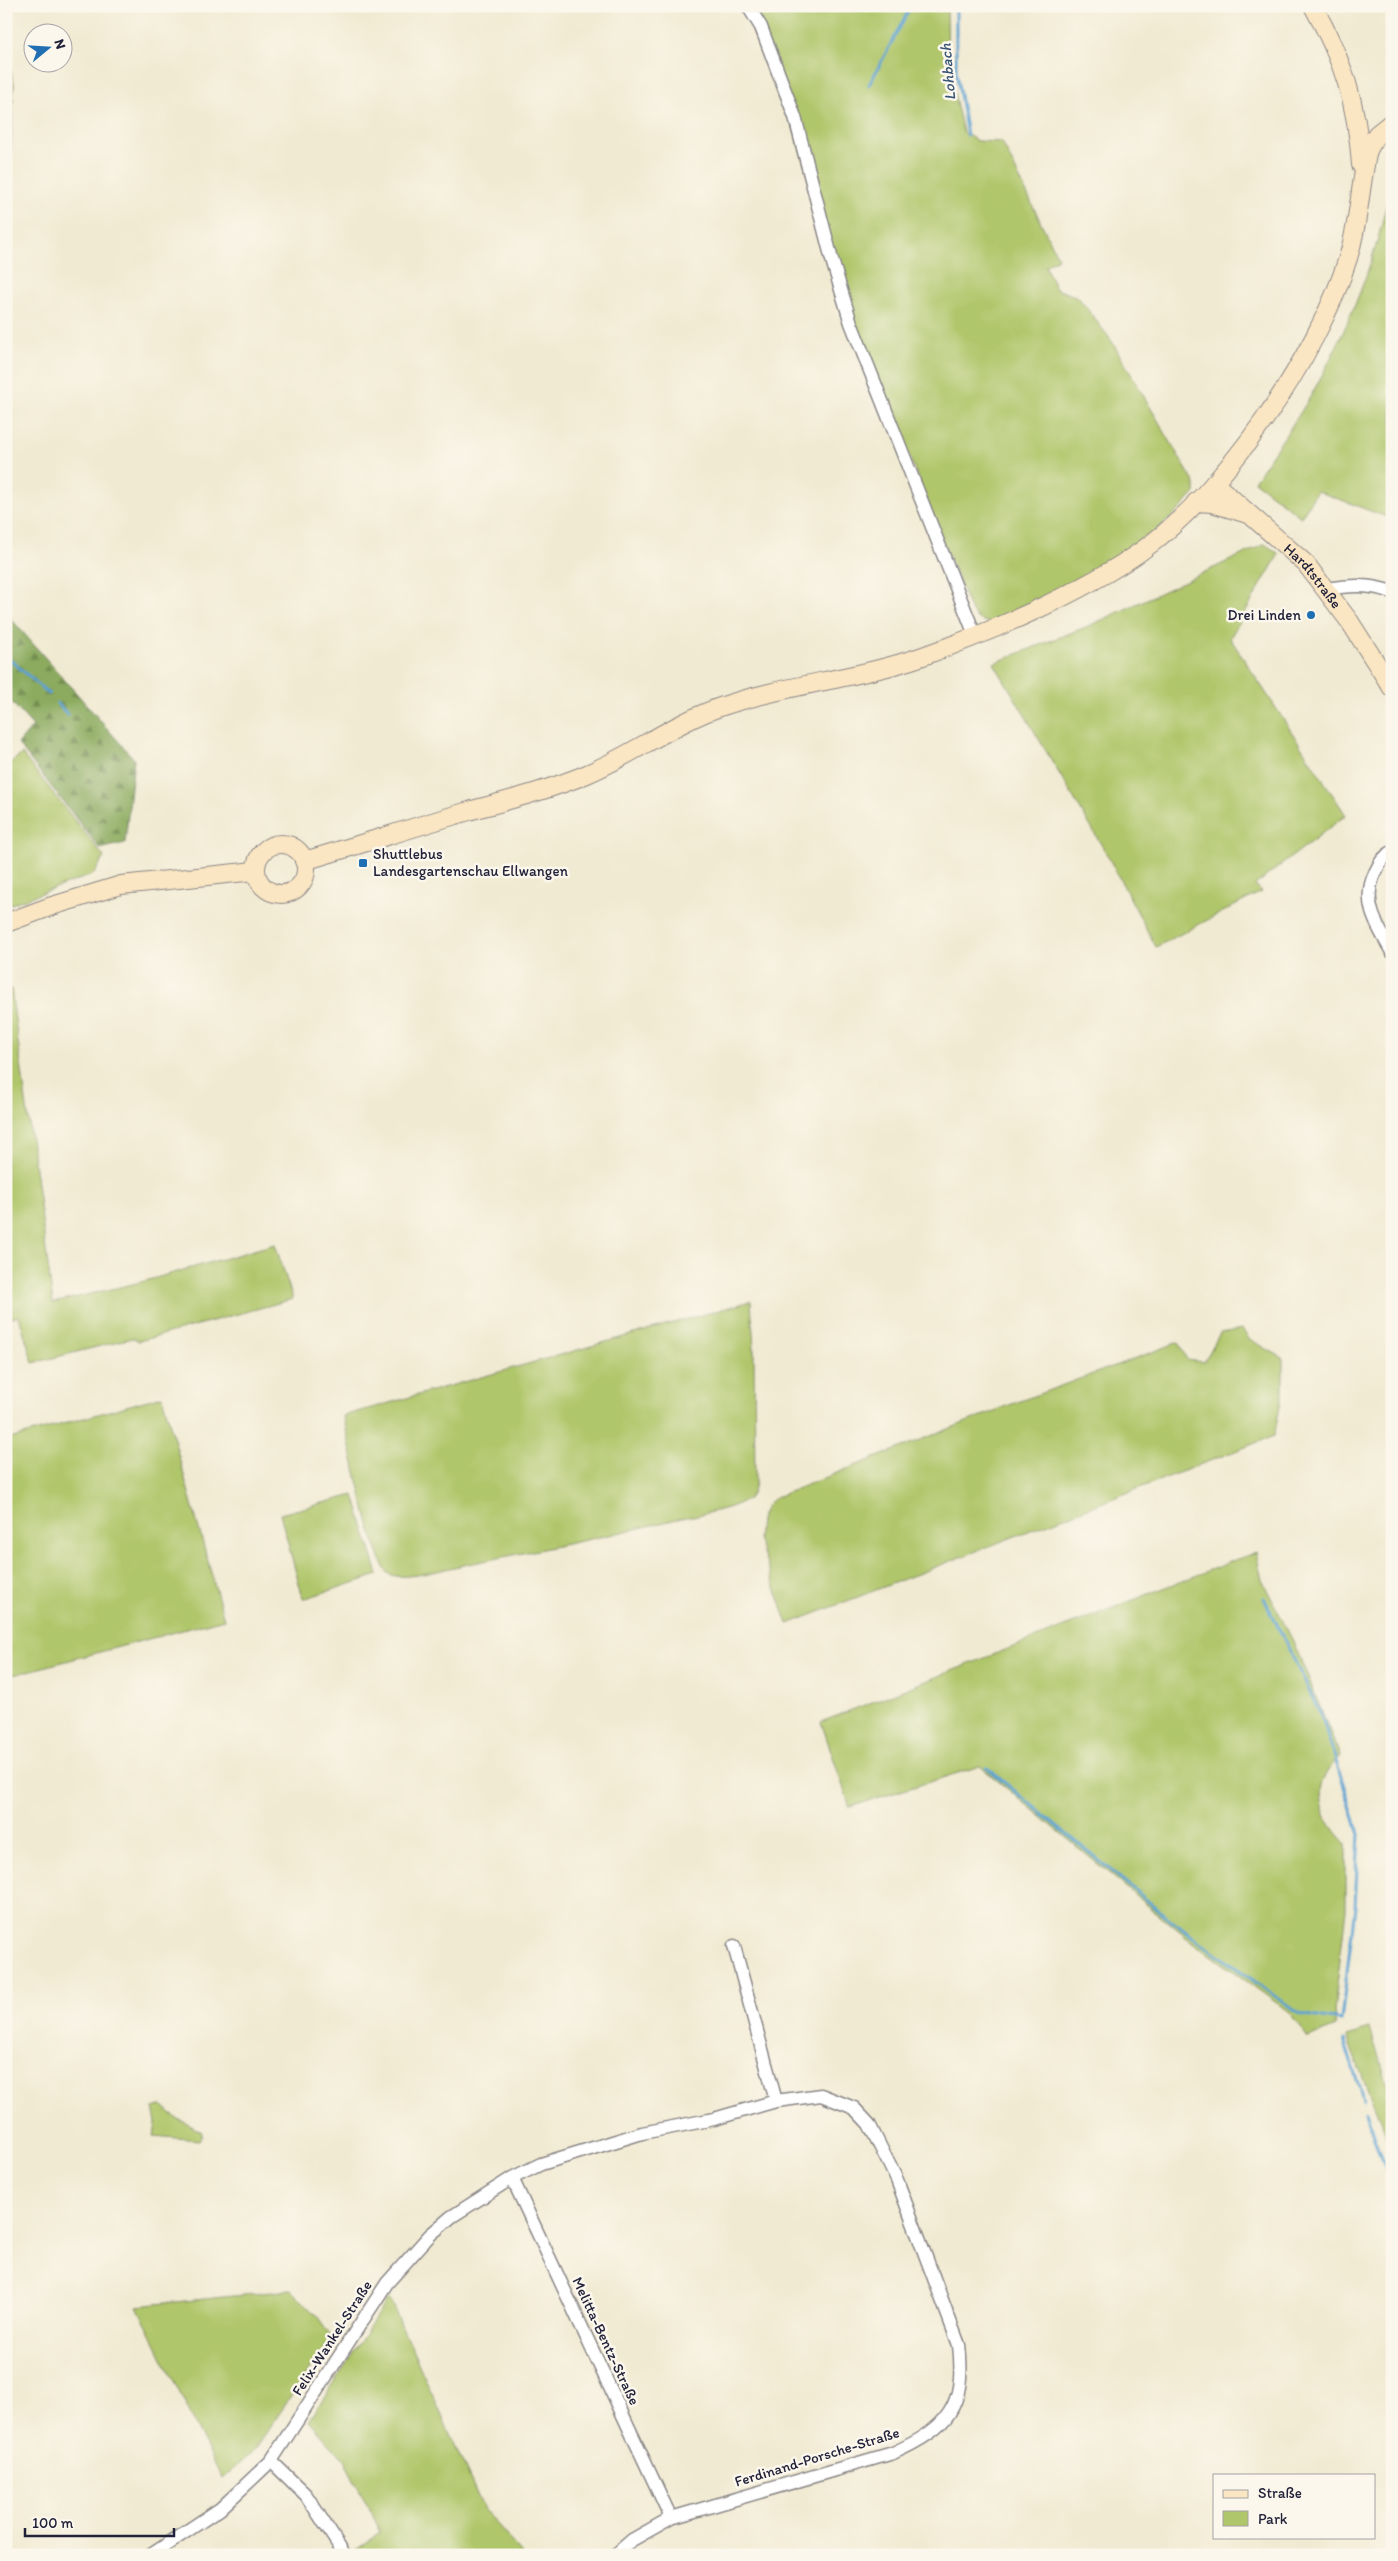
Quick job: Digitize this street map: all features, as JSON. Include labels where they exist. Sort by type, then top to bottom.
[{"type":"main road","points":[[1313,6],[1334,44],[1347,81],[1356,122],[1361,178]]},
{"type":"main road","points":[[304,861],[552,788],[621,758],[679,725],[719,707],[753,697],[865,674],[923,656],[1040,608],[1103,576],[1143,550],[1180,519],[1214,483],[1276,403],[1307,350],[1327,309],[1348,257],[1357,218],[1361,178],[1368,150],[1377,134],[1392,121]]},
{"type":"main road","points":[[1356,122],[1392,121]]},
{"type":"main road","name":"Hardtstraße","points":[[1214,483],[1306,564],[1326,589],[1392,688]]},
{"type":"main road","points":[[1196,502],[1212,503],[1250,515]]},
{"type":"main road","points":[[274,844],[285,844],[295,848],[304,861],[303,880],[289,893],[270,892],[260,883],[255,871],[260,854],[274,844]]},
{"type":"main road","points":[[6,923],[52,906],[121,885],[255,871]]},
{"type":"street","points":[[748,6],[761,27],[795,117],[832,260],[851,323],[975,635]]},
{"type":"street","points":[[1326,589],[1355,585],[1377,587],[1392,592]]},
{"type":"street","points":[[1392,852],[1382,858],[1369,886],[1371,910],[1392,952]]},
{"type":"street","points":[[734,1946],[776,2100]]},
{"type":"street","name":"Ferdinand-Porsche-Straße","points":[[615,2555],[632,2540],[671,2518],[894,2454],[923,2440],[948,2419],[958,2394],[962,2370],[959,2345],[926,2251],[883,2150],[869,2124],[854,2108],[821,2095],[776,2100]]},
{"type":"street","name":"Felix-Wankel-Straße","points":[[150,2555],[220,2509],[271,2461],[387,2283],[430,2235],[451,2217],[512,2178],[557,2158],[642,2133],[714,2119],[776,2100]]},
{"type":"street","name":"Melitta-Bentz-Straße","points":[[512,2178],[671,2518]]},
{"type":"street","points":[[271,2461],[306,2495],[345,2555]]},
{"type":"green space","points":[[755,6],[947,6],[948,67],[963,132],[977,141],[1002,142],[1058,258],[1045,266],[1056,289],[1078,297],[1111,340],[1195,484],[1195,493],[1173,516],[1149,536],[1099,569],[989,623],[978,619],[970,609],[853,315]]},
{"type":"green space","points":[[6,51],[14,84],[6,242]]},
{"type":"green space","points":[[1392,175],[1392,519],[1317,491],[1301,517],[1254,481],[1309,399],[1337,346],[1371,262],[1387,204]]},
{"type":"green space","points":[[1265,544],[1279,554],[1230,638],[1346,815],[1255,885],[1261,892],[1156,947],[1105,851],[994,663],[1091,625]]},
{"type":"green space","points":[[6,613],[134,759],[125,843],[100,849],[18,744],[33,726],[6,696]]},
{"type":"green space","points":[[22,754],[104,857],[94,874],[6,906],[6,766]]},
{"type":"green space","points":[[11,989],[53,1303],[145,1281],[275,1244],[293,1299],[139,1341],[132,1338],[33,1363],[19,1316],[6,1319],[6,991]]},
{"type":"green space","points":[[751,1301],[754,1349],[755,1484],[748,1499],[730,1507],[711,1512],[430,1573],[401,1576],[388,1573],[382,1564],[369,1525],[343,1416]]},
{"type":"green space","points":[[1242,1329],[1249,1339],[1283,1358],[1283,1392],[1274,1436],[788,1624],[758,1539],[760,1520],[766,1506],[776,1497],[1012,1404],[1179,1342],[1187,1360],[1204,1362],[1220,1333]]},
{"type":"green space","points":[[162,1396],[224,1619],[6,1677],[6,1440]]},
{"type":"green space","points":[[354,1495],[378,1575],[303,1599],[280,1514]]},
{"type":"green space","points":[[1256,1552],[1262,1580],[1293,1641],[1340,1756],[1325,1775],[1320,1796],[1324,1814],[1346,1844],[1346,1910],[1334,2011],[1336,2027],[1308,2038],[1289,2012],[1187,1938],[980,1766],[850,1807],[821,1722]]},
{"type":"green space","points":[[1370,2029],[1392,2096],[1392,2150],[1346,2036]]},
{"type":"green space","points":[[162,2105],[175,2117],[202,2132],[199,2140],[154,2136],[156,2123],[153,2108]]},
{"type":"green space","points":[[291,2290],[317,2316],[332,2337],[255,2449],[222,2479],[137,2306]]},
{"type":"green space","points":[[390,2300],[484,2510],[523,2555],[355,2555],[353,2552],[381,2532],[344,2460],[309,2421],[386,2302]]},
{"type":"waterway","points":[[869,85],[911,6]]},
{"type":"waterway","name":"Lohbach","points":[[956,6],[956,72],[967,135]]},
{"type":"waterway","points":[[6,656],[49,694]]},
{"type":"waterway","points":[[57,703],[68,715]]},
{"type":"waterway","points":[[987,1768],[1178,1926],[1300,2014],[1341,2021],[1355,1907],[1359,1834],[1322,1717],[1264,1598]]},
{"type":"waterway","points":[[1344,2040],[1363,2099]]},
{"type":"waterway","points":[[1366,2111],[1392,2188]]},
{"type":"place","name":"Drei Linden","points":[[1311,615]]},
{"type":"place","name":"Shuttlebus Landesgartenschau Ellwangen","points":[[363,863]]}]
